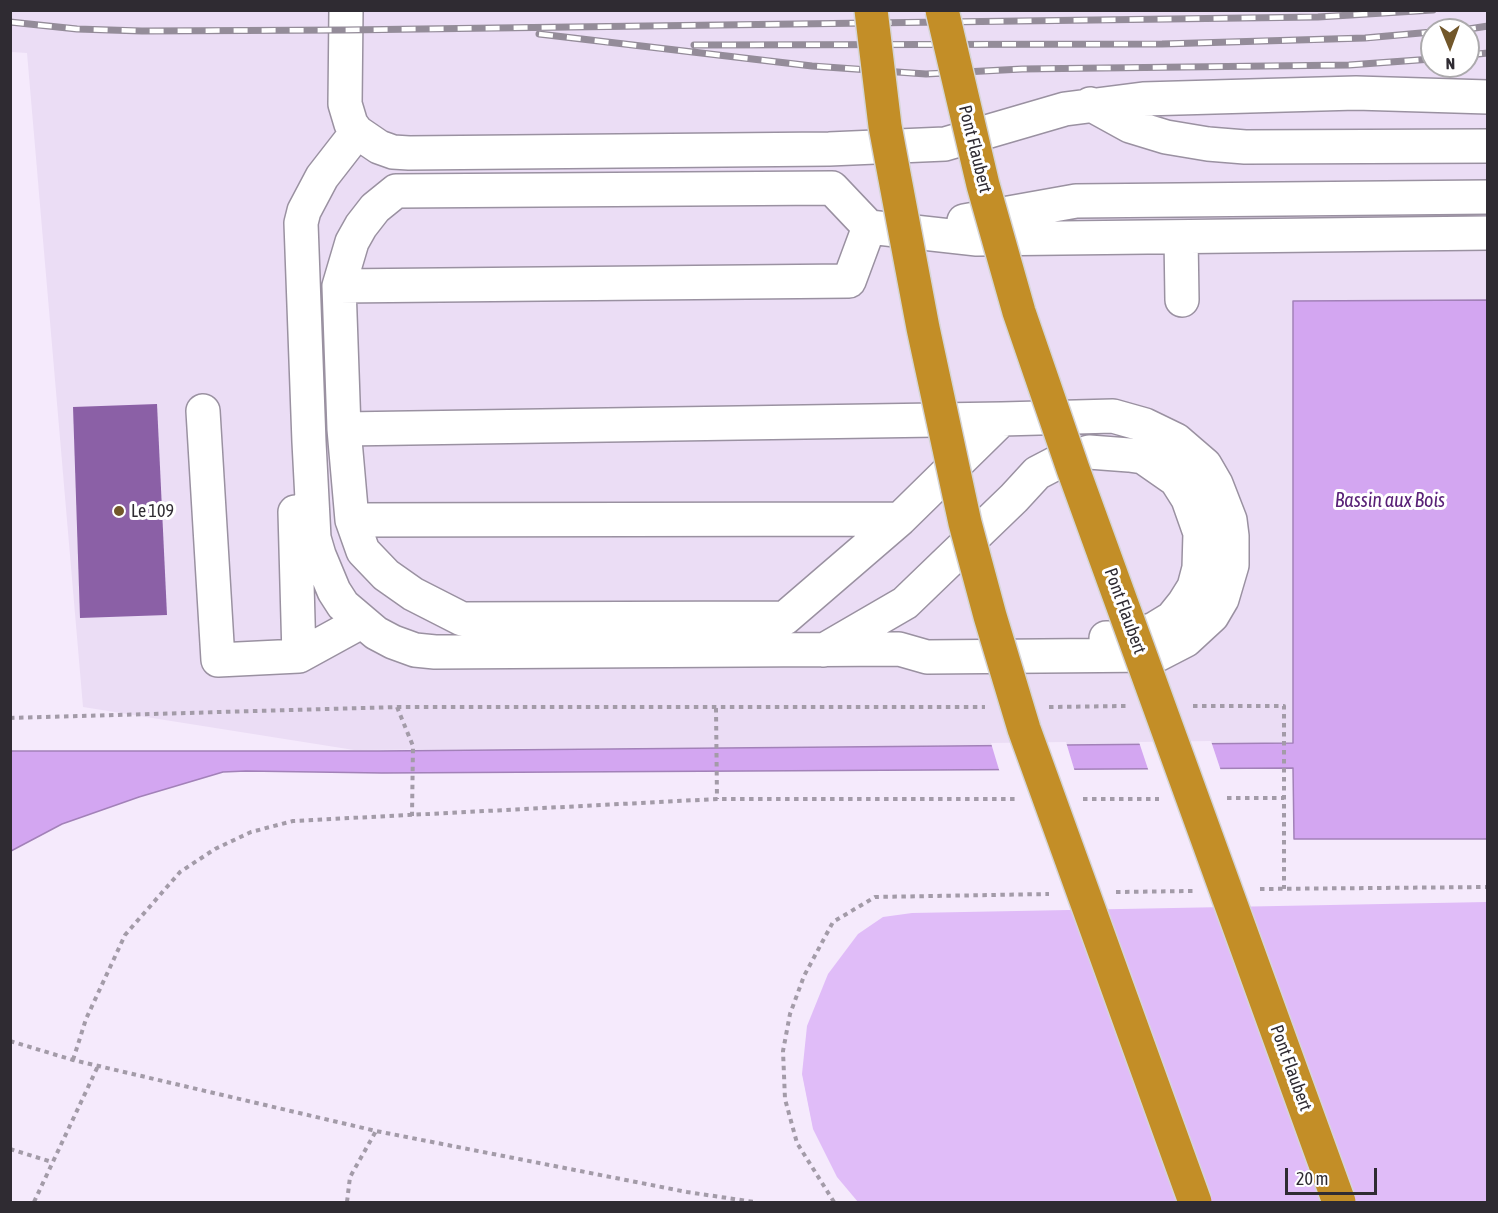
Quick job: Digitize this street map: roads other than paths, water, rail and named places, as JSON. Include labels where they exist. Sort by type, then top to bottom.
[{"type":"highway","points":[[870,10],[885,126],[923,328],[965,523],[990,616],[1024,729],[1195,1203]]},
{"type":"highway","name":"Pont Flaubert","points":[[942,10],[982,185],[1023,323],[1073,469],[1340,1203]]},
{"type":"lane","points":[[346,10],[345,104],[351,124],[357,132],[379,147],[393,152],[840,148],[945,144],[1065,109],[1143,99],[1356,93],[1488,97]]},
{"type":"lane","points":[[1356,93],[1488,79]]},
{"type":"lane","points":[[1090,104],[1130,126],[1166,137],[1208,144],[1245,147],[1488,146]]},
{"type":"lane","points":[[344,429],[1113,416],[1145,425],[1176,440],[1205,465],[1216,484],[1230,520],[1232,565],[1222,599],[1212,616],[1197,632],[1173,648],[1157,655],[927,657],[899,650],[435,652],[416,650],[393,642],[361,621],[343,605],[334,591],[314,538],[301,223],[322,177],[357,132]]},
{"type":"lane","points":[[1002,419],[900,519],[785,618],[462,619],[413,594],[386,574],[363,551],[352,520],[344,429],[339,286],[352,243],[361,226],[375,208],[396,191],[832,188],[869,227],[977,239],[1488,233]]},
{"type":"lane","points":[[869,227],[975,220],[1076,201],[1488,197]]},
{"type":"lane","points":[[299,656],[286,226],[288,212],[310,199]]},
{"type":"lane","points":[[339,286],[849,281],[869,227]]},
{"type":"lane","points":[[1181,237],[1182,300]]},
{"type":"lane","points":[[203,411],[218,660],[299,656],[361,621]]},
{"type":"lane","points":[[822,651],[905,603],[1037,473],[1060,461],[1089,452],[1143,457],[1176,480],[1188,499],[1200,533],[1199,568],[1194,586],[1184,603],[1172,618],[1154,629],[1128,638],[927,641],[899,650]]},
{"type":"lane","points":[[352,520],[900,519]]},
{"type":"water","name":"Bassin aux Bois","points":[[1487,300],[1487,839],[1294,839],[1293,768],[382,773],[246,771],[223,772],[139,797],[62,824],[11,851],[11,751],[380,751],[1293,743],[1293,301]]},
{"type":"railway","points":[[10,22],[77,29],[142,31],[346,30],[1318,17],[1433,10]]},
{"type":"railway","points":[[1480,27],[1488,26]]},
{"type":"railway","points":[[694,45],[1162,44],[1365,38],[1420,33]]},
{"type":"railway","points":[[539,34],[812,66],[926,74],[1022,69],[1349,65],[1420,60]]},
{"type":"railway","points":[[1480,54],[1488,53]]},
{"type":"place","name":"Le 109","points":[[119,511]]}]
